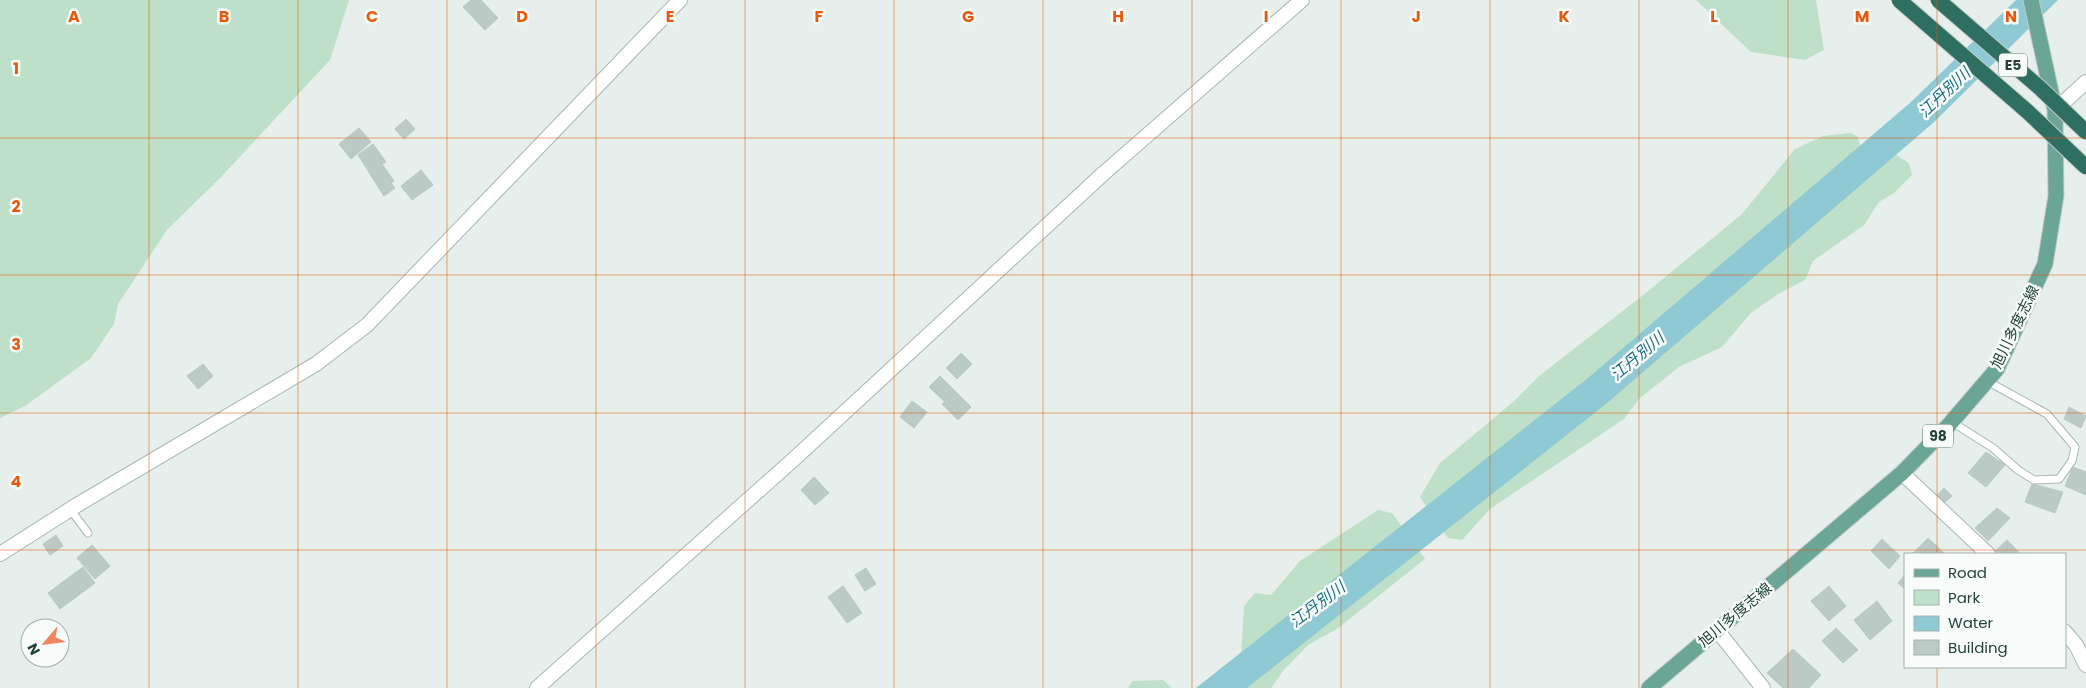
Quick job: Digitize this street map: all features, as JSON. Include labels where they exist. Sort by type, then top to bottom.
[{"type":"highway","name":"E5","points":[[1899,0],[2028,112],[2086,167]]},
{"type":"highway","name":"E5","points":[[1938,0],[2040,88],[2086,132]]},
{"type":"main road","name":"旭川多度志線","points":[[1649,688],[1902,473],[1951,422],[1997,369],[2045,264],[2056,196],[2055,110],[2031,0]]},
{"type":"street","points":[[0,554],[70,509],[316,364],[367,325],[680,0]]},
{"type":"street","points":[[537,688],[794,459],[1104,173],[1302,0]]},
{"type":"street","points":[[2055,110],[2086,82]]},
{"type":"street","points":[[1902,473],[1987,553]]},
{"type":"street","points":[[1717,630],[1763,688]]},
{"type":"street","points":[[2066,633],[2076,645],[2086,665]]},
{"type":"lane","points":[[1951,422],[1992,448],[2018,470],[2034,480],[2059,479],[2072,461],[2075,447],[2047,414],[1987,380]]},
{"type":"lane","points":[[70,509],[88,533]]},
{"type":"green space","points":[[0,0],[349,0],[330,60],[221,177],[167,230],[118,304],[114,324],[91,358],[25,406],[0,418]]},
{"type":"green space","points":[[1696,0],[1816,0],[1824,50],[1805,60],[1751,52]]},
{"type":"green space","points":[[1851,133],[1858,137],[1862,154],[1856,183],[1896,155],[1909,163],[1912,175],[1894,193],[1879,202],[1864,225],[1813,261],[1805,280],[1778,294],[1751,313],[1722,347],[1679,367],[1639,399],[1624,419],[1490,509],[1462,540],[1448,538],[1420,497],[1440,463],[1513,402],[1539,376],[1647,292],[1742,214],[1795,149],[1823,136]]},
{"type":"green space","points":[[1378,510],[1392,513],[1425,559],[1337,629],[1308,645],[1283,671],[1271,688],[1225,688],[1240,675],[1244,606],[1255,593],[1271,595],[1300,561]]},
{"type":"green space","points":[[1163,680],[1172,688],[1128,688],[1132,681]]},
{"type":"water","name":"江丹別川","points":[[2016,0],[2058,0],[1933,123],[1607,403],[1247,688],[1196,688],[1588,378],[1911,102]]},
{"type":"building","points":[[471,0],[481,0],[498,18],[485,30],[463,7]]},
{"type":"building","points":[[406,119],[415,129],[404,139],[395,129]]},
{"type":"building","points":[[359,128],[371,142],[351,159],[339,144]]},
{"type":"building","points":[[373,144],[386,162],[382,164],[394,181],[391,183],[395,188],[384,196],[358,155]]},
{"type":"building","points":[[421,170],[433,185],[412,200],[401,186]]},
{"type":"building","points":[[961,353],[972,364],[957,379],[946,368]]},
{"type":"building","points":[[203,364],[213,376],[198,389],[187,376]]},
{"type":"building","points":[[940,376],[971,407],[958,420],[942,404],[945,402],[929,387]]},
{"type":"building","points":[[912,401],[927,412],[914,428],[900,417]]},
{"type":"building","points":[[2069,407],[2086,416],[2081,428],[2064,419]]},
{"type":"building","points":[[1986,452],[2005,465],[1986,487],[1968,473]]},
{"type":"building","points":[[2073,467],[2086,472],[2086,495],[2065,486]]},
{"type":"building","points":[[814,477],[829,493],[815,505],[801,490]]},
{"type":"building","points":[[2032,484],[2063,492],[2055,513],[2025,502]]},
{"type":"building","points":[[1944,488],[1952,496],[1941,506],[1934,499]]},
{"type":"building","points":[[1997,508],[2010,518],[1988,541],[1975,528]]},
{"type":"building","points":[[56,535],[63,546],[50,555],[43,544]]},
{"type":"building","points":[[1928,538],[1944,553],[1913,553]]},
{"type":"building","points":[[1882,539],[1900,556],[1889,569],[1871,551]]},
{"type":"building","points":[[2007,540],[2020,553],[1993,553]]},
{"type":"building","points":[[92,545],[110,566],[95,579],[77,558]]},
{"type":"building","points":[[83,567],[95,583],[60,609],[48,593]]},
{"type":"building","points":[[866,568],[876,584],[865,591],[855,575]]},
{"type":"building","points":[[1904,576],[1904,588],[1898,583]]},
{"type":"building","points":[[843,586],[862,613],[847,623],[828,597]]},
{"type":"building","points":[[1829,586],[1846,606],[1829,621],[1811,601]]},
{"type":"building","points":[[1877,601],[1892,621],[1870,640],[1854,620]]},
{"type":"building","points":[[1836,628],[1858,650],[1843,663],[1822,641]]},
{"type":"building","points":[[1793,649],[1821,675],[1809,688],[1783,688],[1767,673]]}]
